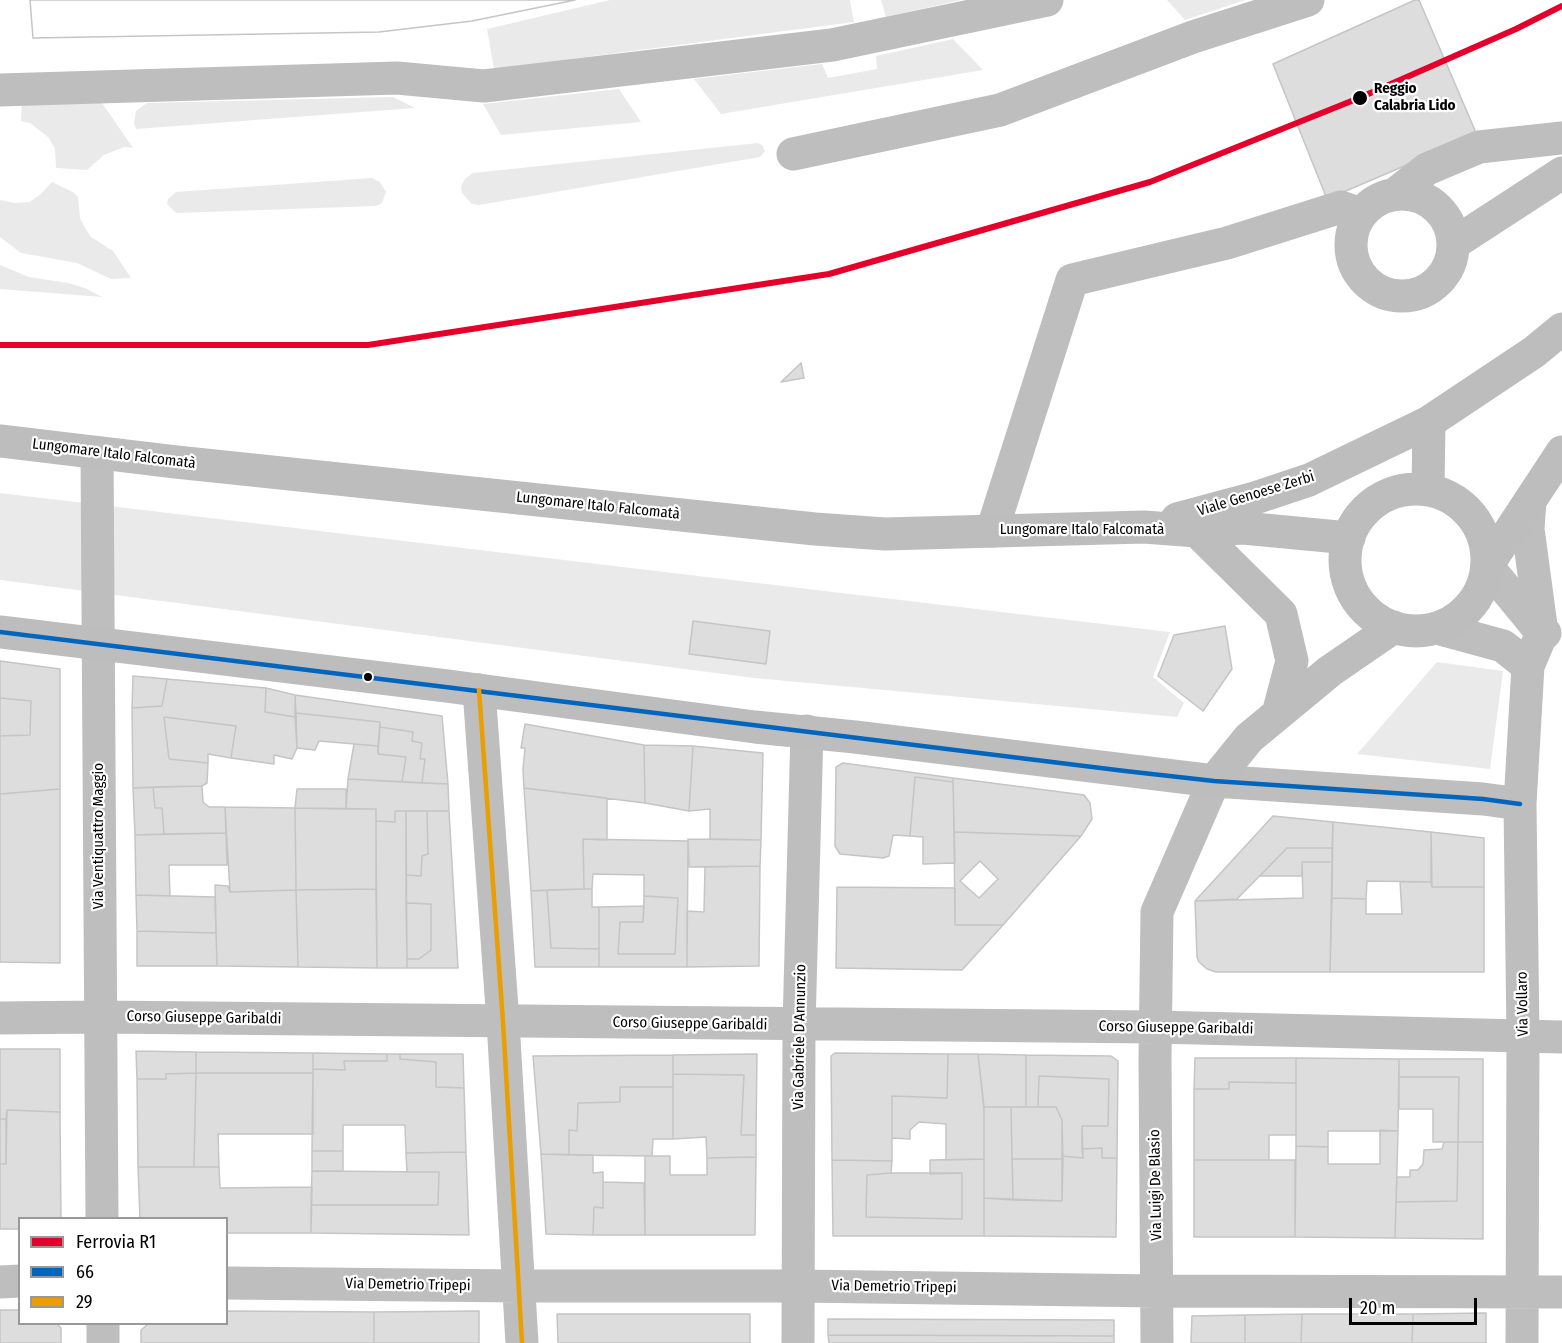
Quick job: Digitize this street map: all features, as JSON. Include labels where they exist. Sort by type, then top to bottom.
[{"type":"main road","name":"Viale Genoese Zerbi","points":[[1144,527],[1255,498],[1309,480],[1429,422],[1534,352],[1562,329]]},
{"type":"main road","points":[[1428,489],[1429,422]]},
{"type":"main road","name":"Lungomare Italo Falcomatà","points":[[0,441],[815,529],[885,534],[1144,527],[1197,531],[1243,528],[1348,538]]},
{"type":"main road","points":[[1487,566],[1562,452]]},
{"type":"main road","points":[[1408,489],[1428,489],[1448,496],[1465,509],[1478,525],[1486,545],[1487,566],[1482,586],[1471,604],[1456,619],[1437,628],[1415,631],[1394,627],[1374,617],[1358,601],[1348,581],[1345,559],[1348,538],[1358,519],[1371,505],[1389,494],[1408,489]]},
{"type":"main road","points":[[1197,531],[1281,614],[1292,661],[1278,714]]},
{"type":"main road","points":[[0,632],[479,690],[755,727],[807,731],[1214,781],[1249,738],[1330,671],[1394,627]]},
{"type":"street","points":[[0,90],[397,78],[484,86],[832,45],[1047,0]]},
{"type":"street","points":[[793,154],[1000,110],[1193,37],[1308,0]]},
{"type":"street","points":[[1395,194],[1412,195],[1429,201],[1442,213],[1450,227],[1453,244],[1452,260],[1444,275],[1433,287],[1418,294],[1402,297],[1386,294],[1372,286],[1360,275],[1353,260],[1351,244],[1353,228],[1370,204],[1395,194],[1427,169],[1479,147],[1562,138]]},
{"type":"street","points":[[1453,244],[1562,173]]},
{"type":"street","points":[[992,531],[1072,280],[1227,243],[1341,207],[1362,214]]},
{"type":"street","name":"Via Ventiquattro Maggio","points":[[97,453],[102,1217]]},
{"type":"street","points":[[1530,501],[1528,529],[1552,634]]},
{"type":"street","points":[[1487,566],[1552,634]]},
{"type":"street","points":[[1437,628],[1503,646],[1528,666]]},
{"type":"street","name":"Via Vollaro","points":[[1522,1343],[1523,1036],[1520,804],[1528,666],[1552,634]]},
{"type":"street","points":[[479,690],[503,1022],[522,1343]]},
{"type":"street","name":"Via Gabriele D'Annunzio","points":[[798,1343],[799,1025],[807,731]]},
{"type":"street","points":[[1214,781],[1472,798],[1520,804]]},
{"type":"street","name":"Via Luigi De Blasio","points":[[1157,1343],[1155,1027],[1157,912],[1214,781]]},
{"type":"street","name":"Corso Giuseppe Garibaldi","points":[[0,1018],[1155,1027],[1562,1037]]},
{"type":"street","points":[[0,1282],[18,1281]]},
{"type":"street","name":"Via Demetrio Tripepi","points":[[228,1283],[1562,1292]]},
{"type":"street","points":[[103,1325],[103,1343]]},
{"type":"shaded area","points":[[610,0],[850,0],[854,22],[494,69],[487,29]]},
{"type":"shaded area","points":[[881,0],[961,0],[886,17]]},
{"type":"shaded area","points":[[1167,0],[1245,0],[1185,20]]},
{"type":"shaded area","points":[[953,39],[983,70],[721,114],[694,79],[822,64],[828,78],[877,69],[876,56]]},
{"type":"shaded area","points":[[619,89],[641,122],[501,135],[483,104]]},
{"type":"shaded area","points":[[98,97],[133,148],[124,147],[104,155],[87,170],[56,168],[55,149],[49,138],[30,123],[21,121],[22,100]]},
{"type":"shaded area","points":[[393,97],[415,108],[136,129],[134,123],[136,111],[147,103]]},
{"type":"shaded area","points":[[758,143],[765,151],[760,157],[479,205],[472,204],[462,193],[461,186],[465,179],[473,173]]},
{"type":"shaded area","points":[[372,178],[380,182],[386,192],[382,203],[376,206],[176,213],[167,204],[168,199],[176,192]]},
{"type":"shaded area","points":[[52,182],[73,192],[78,197],[80,218],[85,228],[91,237],[113,251],[131,278],[111,279],[77,263],[21,253],[0,237],[0,200],[15,203],[29,202],[40,195]]},
{"type":"shaded area","points":[[0,265],[29,277],[85,288],[102,297],[0,289]]},
{"type":"shaded area","points":[[0,493],[1170,632],[1153,677],[1184,703],[1177,717],[754,678],[0,580]]},
{"type":"shaded area","points":[[1437,662],[1503,671],[1490,769],[1357,754]]},
{"type":"building","points":[[30,0],[575,0],[472,21],[379,32],[33,38]]},
{"type":"building","points":[[30,0],[575,0],[472,21],[379,32],[33,38]]},
{"type":"building","name":"Reggio Calabria Lido","points":[[1419,0],[1477,135],[1327,199],[1273,64]]},
{"type":"building","points":[[801,363],[804,378],[781,382]]},
{"type":"building","points":[[693,621],[770,631],[766,664],[689,654]]},
{"type":"building","points":[[1225,626],[1232,669],[1203,711],[1158,676],[1174,635]]},
{"type":"building","points":[[0,661],[60,669],[60,789],[0,794],[0,736],[30,735],[31,701],[0,698]]},
{"type":"building","points":[[133,676],[167,679],[162,706],[132,708]]},
{"type":"building","points":[[167,679],[266,688],[265,712],[295,717],[297,748],[292,759],[274,755],[274,764],[231,758],[236,726],[164,717],[169,759],[208,763],[207,783],[202,786],[133,788],[132,708],[162,706]]},
{"type":"building","points":[[266,688],[295,695],[295,717],[265,712]]},
{"type":"building","points":[[295,695],[442,716],[448,784],[422,783],[425,759],[420,759],[422,743],[412,741],[413,732],[380,727],[380,722],[296,713]]},
{"type":"building","points":[[0,698],[31,701],[30,735],[0,736]]},
{"type":"building","points":[[296,713],[380,722],[378,746],[319,741],[315,750],[297,748]]},
{"type":"building","points":[[164,717],[236,726],[231,758],[208,754],[208,763],[169,759]]},
{"type":"building","points":[[525,724],[644,745],[645,803],[524,788],[525,748],[521,748]]},
{"type":"building","points":[[380,727],[413,732],[412,741],[422,743],[420,759],[425,759],[422,783],[402,782],[406,757],[378,754]]},
{"type":"building","points":[[354,744],[378,746],[378,754],[406,757],[402,782],[348,779]]},
{"type":"building","points":[[644,745],[693,746],[689,811],[645,803]]},
{"type":"building","points":[[693,746],[763,753],[761,840],[710,839],[710,809],[689,811]]},
{"type":"building","points":[[843,763],[953,778],[953,782],[915,777],[910,836],[893,835],[889,856],[883,858],[840,854],[835,846],[836,767]]},
{"type":"building","points":[[915,777],[953,782],[955,863],[923,864],[923,837],[910,836]]},
{"type":"building","points":[[953,778],[1084,795],[1090,803],[1092,819],[1081,836],[954,832]]},
{"type":"building","points":[[348,779],[448,784],[449,811],[395,811],[395,822],[376,821],[376,809],[346,809]]},
{"type":"building","points":[[202,786],[203,802],[209,807],[225,807],[226,833],[164,834],[162,808],[155,808],[153,787]]},
{"type":"building","points":[[153,787],[155,808],[162,808],[164,834],[135,835],[133,788]]},
{"type":"building","points":[[524,788],[607,798],[607,840],[583,839],[584,889],[531,891]]},
{"type":"building","points":[[60,789],[60,963],[0,962],[0,794]]},
{"type":"building","points":[[297,789],[346,789],[346,809],[295,808]]},
{"type":"building","points":[[225,807],[295,808],[296,890],[230,892]]},
{"type":"building","points":[[295,808],[376,809],[376,889],[296,890]]},
{"type":"building","points":[[395,811],[406,811],[407,968],[377,968],[376,821],[395,822]]},
{"type":"building","points":[[406,811],[427,811],[428,854],[422,856],[421,876],[406,875]]},
{"type":"building","points":[[427,811],[449,811],[458,968],[407,968],[407,959],[419,959],[431,950],[431,904],[406,903],[406,875],[421,876],[422,856],[428,854]]},
{"type":"building","points":[[1273,816],[1333,822],[1332,848],[1287,848],[1237,899],[1195,901]]},
{"type":"building","points":[[1333,822],[1431,832],[1431,882],[1367,881],[1366,899],[1332,898]]},
{"type":"building","points":[[954,832],[1081,836],[1003,925],[955,925]],"holes":[[[980,861],[998,879],[979,898],[960,881]]]},
{"type":"building","points":[[1431,832],[1484,838],[1484,887],[1432,887]]},
{"type":"building","points":[[226,833],[227,865],[169,865],[170,896],[136,895],[135,835]]},
{"type":"building","points":[[583,839],[688,841],[687,967],[599,967],[599,907],[644,906],[643,922],[620,922],[618,954],[675,954],[678,898],[644,896],[644,875],[593,874],[592,889],[584,889]]},
{"type":"building","points":[[688,839],[761,840],[760,866],[689,867]]},
{"type":"building","points":[[1287,848],[1332,848],[1332,862],[1302,862],[1302,876],[1260,876]]},
{"type":"building","points":[[1302,862],[1332,862],[1330,972],[1216,972],[1207,969],[1199,962],[1195,901],[1303,898]]},
{"type":"building","points":[[760,866],[759,966],[687,967],[687,911],[704,912],[705,867]]},
{"type":"building","points":[[1400,882],[1431,882],[1432,887],[1484,887],[1484,972],[1330,972],[1332,898],[1366,899],[1366,914],[1402,914]]},
{"type":"building","points":[[215,885],[228,886],[230,892],[296,890],[298,967],[217,966]]},
{"type":"building","points":[[837,887],[955,888],[955,925],[1003,925],[962,970],[836,968]]},
{"type":"building","points":[[376,889],[377,968],[298,967],[296,890]]},
{"type":"building","points":[[592,889],[592,907],[599,907],[599,949],[551,948],[547,890]]},
{"type":"building","points":[[547,890],[551,948],[599,949],[599,967],[535,967],[531,891]]},
{"type":"building","points":[[136,895],[215,897],[216,933],[137,931]]},
{"type":"building","points":[[644,896],[678,898],[675,954],[618,954],[620,922],[643,922]]},
{"type":"building","points":[[406,903],[431,904],[431,950],[419,959],[407,959]]},
{"type":"building","points":[[137,931],[216,933],[217,966],[137,966]]},
{"type":"building","points":[[0,1049],[60,1049],[60,1112],[7,1110],[6,1119],[0,1119]]},
{"type":"building","points":[[136,1051],[196,1052],[196,1073],[166,1074],[166,1079],[137,1079]]},
{"type":"building","points":[[196,1052],[313,1053],[313,1073],[196,1073]]},
{"type":"building","points":[[313,1053],[387,1054],[387,1061],[344,1061],[345,1070],[313,1069]]},
{"type":"building","points":[[835,1053],[948,1054],[947,1098],[892,1096],[892,1161],[832,1160],[831,1056]]},
{"type":"building","points":[[387,1054],[400,1054],[400,1059],[436,1062],[436,1087],[464,1088],[466,1152],[406,1153],[405,1125],[343,1125],[343,1151],[312,1151],[313,1069],[345,1070],[344,1061],[387,1061]]},
{"type":"building","points":[[400,1054],[463,1054],[464,1088],[436,1087],[436,1062],[400,1059]]},
{"type":"building","points":[[757,1054],[756,1135],[741,1135],[744,1075],[673,1074],[673,1055]]},
{"type":"building","points":[[948,1054],[978,1054],[984,1110],[984,1159],[946,1160],[946,1124],[919,1122],[910,1130],[910,1139],[892,1138],[892,1096],[947,1098]]},
{"type":"building","points":[[978,1054],[1026,1055],[1026,1107],[984,1107]]},
{"type":"building","points":[[673,1055],[673,1087],[620,1087],[620,1102],[578,1103],[577,1131],[569,1130],[569,1155],[541,1154],[533,1056]]},
{"type":"building","points":[[1026,1055],[1111,1056],[1118,1061],[1117,1158],[1102,1158],[1102,1148],[1082,1149],[1082,1126],[1108,1126],[1109,1079],[1039,1076],[1038,1107],[1026,1107]]},
{"type":"building","points":[[1195,1058],[1296,1058],[1296,1083],[1229,1082],[1229,1089],[1194,1089]]},
{"type":"building","points":[[1296,1058],[1399,1059],[1398,1131],[1328,1131],[1328,1147],[1296,1146]]},
{"type":"building","points":[[1399,1059],[1483,1059],[1483,1142],[1458,1142],[1459,1077],[1399,1077]]},
{"type":"building","points":[[196,1073],[194,1167],[138,1167],[137,1079],[166,1079],[166,1074]]},
{"type":"building","points":[[196,1073],[313,1073],[313,1134],[218,1134],[219,1167],[194,1167]]},
{"type":"building","points":[[673,1074],[744,1075],[741,1135],[756,1135],[756,1157],[707,1158],[706,1137],[673,1139]]},
{"type":"building","points":[[1039,1076],[1109,1079],[1108,1126],[1082,1126],[1083,1158],[1062,1156],[1062,1120],[1056,1107],[1038,1107]]},
{"type":"building","points":[[1399,1077],[1459,1077],[1458,1142],[1433,1142],[1433,1109],[1399,1109]]},
{"type":"building","points":[[1229,1082],[1296,1083],[1296,1135],[1269,1135],[1269,1160],[1194,1160],[1194,1089],[1229,1089]]},
{"type":"building","points":[[620,1087],[673,1087],[673,1139],[653,1139],[652,1156],[569,1155],[569,1130],[577,1131],[578,1103],[620,1102]]},
{"type":"building","points":[[984,1107],[1011,1107],[1013,1200],[984,1198]]},
{"type":"building","points":[[1011,1107],[1056,1107],[1062,1120],[1063,1159],[1012,1159]]},
{"type":"building","points":[[7,1110],[60,1112],[61,1217],[18,1217],[18,1229],[0,1229],[0,1164],[6,1164]]},
{"type":"building","points":[[0,1119],[6,1119],[6,1164],[0,1164]]},
{"type":"building","points":[[1380,1130],[1398,1131],[1395,1238],[1295,1237],[1296,1146],[1328,1147],[1328,1164],[1380,1164]]},
{"type":"building","points":[[1444,1142],[1458,1142],[1457,1201],[1396,1202],[1397,1177],[1410,1177],[1410,1170],[1418,1170],[1423,1164],[1424,1150],[1442,1149]]},
{"type":"building","points":[[1458,1142],[1483,1142],[1483,1239],[1395,1238],[1396,1202],[1457,1201]]},
{"type":"building","points":[[1102,1148],[1102,1158],[1117,1158],[1116,1237],[984,1236],[984,1198],[1062,1201],[1062,1156],[1083,1158],[1082,1149]]},
{"type":"building","points":[[312,1151],[343,1151],[343,1171],[312,1171]]},
{"type":"building","points":[[466,1152],[469,1235],[311,1233],[311,1205],[438,1205],[439,1172],[407,1172],[406,1153]]},
{"type":"building","points":[[541,1154],[593,1155],[593,1173],[603,1172],[603,1208],[594,1207],[593,1235],[546,1234]]},
{"type":"building","points":[[645,1156],[670,1156],[670,1175],[707,1175],[707,1158],[756,1157],[755,1235],[645,1235]]},
{"type":"building","points":[[984,1159],[984,1236],[833,1236],[832,1160],[892,1161],[891,1173],[867,1175],[866,1217],[962,1219],[962,1173],[930,1174],[930,1160]]},
{"type":"building","points":[[1012,1159],[1063,1159],[1062,1201],[1013,1200]]},
{"type":"building","points":[[1194,1160],[1295,1160],[1295,1237],[1194,1237]]},
{"type":"building","points":[[138,1167],[219,1167],[220,1188],[312,1187],[311,1233],[228,1233],[228,1217],[140,1217]]},
{"type":"building","points":[[312,1171],[439,1172],[438,1205],[311,1205]]},
{"type":"building","points":[[962,1173],[962,1219],[866,1217],[867,1175]]},
{"type":"building","points":[[603,1182],[644,1183],[645,1235],[593,1235],[594,1207],[603,1208]]},
{"type":"building","points":[[0,1310],[18,1310],[18,1325],[58,1325],[61,1328],[61,1343],[0,1343]]},
{"type":"building","points":[[228,1311],[374,1312],[374,1343],[141,1343],[141,1330],[147,1325],[228,1325]]},
{"type":"building","points":[[479,1311],[479,1343],[374,1343],[374,1312]]},
{"type":"building","points":[[1486,1313],[1486,1343],[1412,1343],[1413,1314]]},
{"type":"building","points":[[557,1314],[750,1314],[750,1343],[558,1343]]},
{"type":"building","points":[[1302,1314],[1301,1343],[1245,1343],[1245,1315]]},
{"type":"building","points":[[1302,1314],[1413,1314],[1412,1343],[1301,1343]]},
{"type":"building","points":[[1245,1315],[1245,1343],[1191,1343],[1192,1316]]},
{"type":"building","points":[[828,1319],[1114,1320],[1114,1336],[828,1335]]},
{"type":"building","points":[[828,1335],[1114,1336],[1114,1343],[829,1343]]},
{"type":"rail line","name":"R1","points":[[0,345],[368,345],[829,274],[1150,182],[1359,98],[1516,29],[1562,6]]},
{"type":"transit line","name":"66","points":[[0,632],[1125,771],[1214,781],[1483,799],[1520,804]]},
{"type":"transit line","name":"29","points":[[479,690],[503,1022],[522,1343]]},
{"type":"place","name":"Reggio Calabria Lido","points":[[1360,98]]}]
